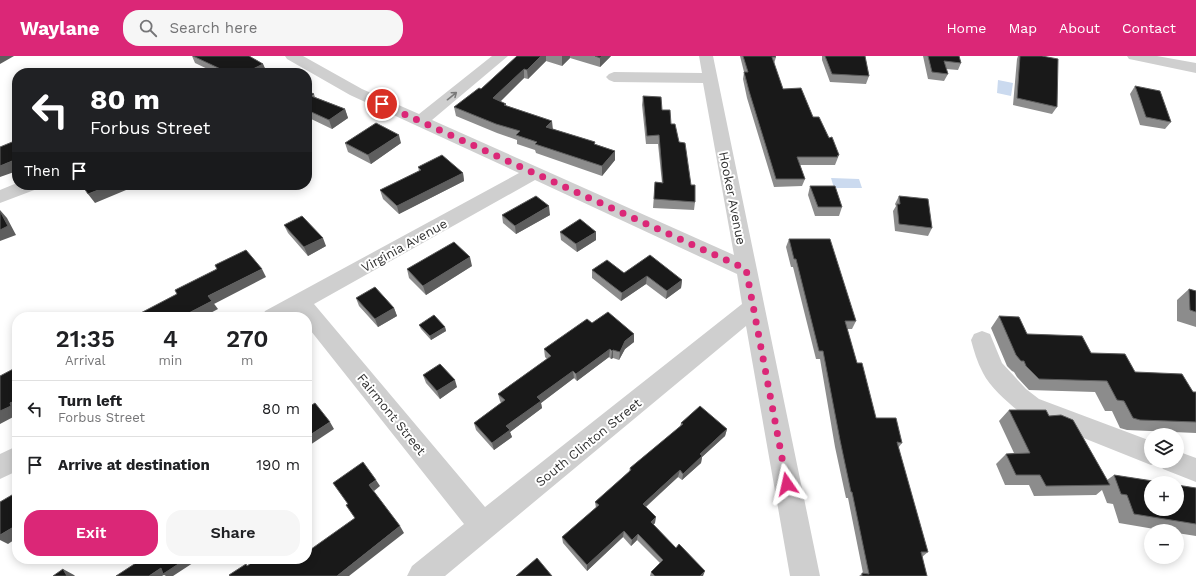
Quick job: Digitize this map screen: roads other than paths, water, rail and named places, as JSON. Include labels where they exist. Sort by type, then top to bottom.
[{"type":"street","points":[[292,56],[306,68]]},
{"type":"street","points":[[422,121],[501,56]]},
{"type":"street","name":"Hooker Avenue","points":[[706,56],[804,576]]},
{"type":"street","points":[[1134,56],[1196,68]]},
{"type":"street","points":[[312,73],[422,121],[746,269]]},
{"type":"street","points":[[614,77],[710,78]]},
{"type":"street","name":"Virginia Avenue","points":[[282,312],[534,173]]},
{"type":"street","points":[[0,197],[18,190]]},
{"type":"street","name":"Fairmont Street","points":[[300,302],[308,312]]},
{"type":"street","name":"South Clinton Street","points":[[422,576],[754,307]]},
{"type":"street","name":"Fairmont Street","points":[[312,317],[484,526]]},
{"type":"street","points":[[982,340],[992,368],[1017,396],[1030,406],[1144,450]]},
{"type":"street","points":[[0,467],[12,461]]},
{"type":"street","points":[[1184,466],[1196,470]]},
{"type":"water","points":[[998,80],[1013,83],[1011,96],[997,93]]},
{"type":"water","points":[[831,178],[859,179],[862,188],[834,188]]}]
